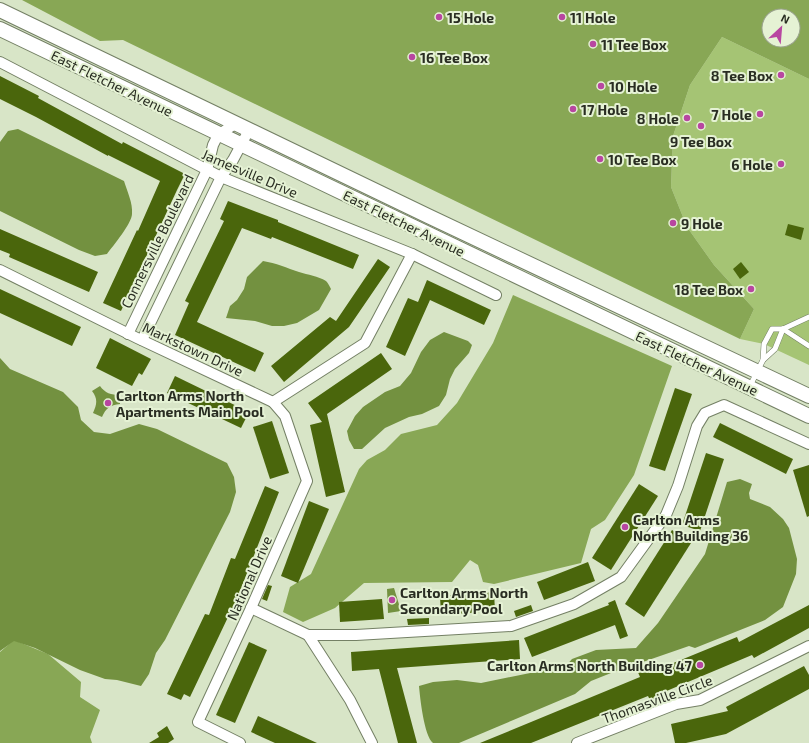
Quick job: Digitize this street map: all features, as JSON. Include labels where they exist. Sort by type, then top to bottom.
[{"type":"main road","name":"East Fletcher Avenue","points":[[0,10],[39,39],[242,146],[760,366],[809,396]]},
{"type":"main road","name":"East Fletcher Avenue","points":[[0,30],[39,39],[249,130],[451,236],[749,388],[809,416]]},
{"type":"street","name":"Jamesville Drive","points":[[0,62],[221,177],[412,254],[496,295]]},
{"type":"street","points":[[218,134],[235,124]]},
{"type":"street","name":"Connersville Boulevard","points":[[142,340],[221,177],[242,146],[249,130]]},
{"type":"street","name":"Connersville Boulevard","points":[[128,334],[207,170],[213,145],[218,134]]},
{"type":"street","points":[[273,402],[365,343],[412,254]]},
{"type":"street","name":"Markstown Drive","points":[[0,270],[128,334],[273,402]]},
{"type":"street","name":"National Drive","points":[[240,743],[198,722],[251,608],[307,481],[285,416],[273,402]]},
{"type":"street","points":[[251,608],[308,635],[356,635],[511,626],[574,604],[621,577],[666,515],[678,486],[697,426],[705,412],[724,405],[809,444]]},
{"type":"street","points":[[308,635],[350,700],[372,743]]},
{"type":"street","name":"Thomasville Circle","points":[[577,743],[676,704],[700,700],[809,646]]},
{"type":"lane","points":[[760,366],[764,344],[772,329],[783,329],[809,317]]},
{"type":"lane","points":[[749,388],[760,366],[774,349],[783,329]]},
{"type":"lane","points":[[783,329],[809,346]]},
{"type":"shaded area","points":[[22,0],[809,0],[809,79],[722,37],[690,85],[673,136],[671,187],[687,227],[714,265],[754,309],[740,339],[123,40],[100,41]]},
{"type":"shaded area","points":[[722,37],[809,79],[809,365],[764,344],[740,339],[754,309],[714,265],[687,227],[671,187],[673,136],[690,85]]},
{"type":"shaded area","points":[[18,129],[124,181],[130,197],[132,214],[129,223],[107,254],[95,256],[79,250],[0,211],[0,142],[8,131]]},
{"type":"shaded area","points":[[263,261],[277,264],[326,281],[331,289],[319,310],[297,323],[284,326],[272,326],[255,321],[226,318],[230,306],[237,300],[244,289],[247,277]]},
{"type":"shaded area","points":[[513,295],[672,366],[634,475],[605,520],[591,529],[581,563],[494,584],[483,582],[478,565],[470,560],[452,582],[364,583],[335,608],[303,622],[283,612],[290,587],[311,574],[359,469],[367,460],[385,450],[401,434],[437,425],[457,403],[493,343]]},
{"type":"shaded area","points":[[444,332],[468,341],[472,345],[469,353],[455,369],[450,379],[446,395],[439,406],[385,428],[362,449],[354,449],[349,440],[347,431],[355,416],[363,407],[385,392],[400,386],[411,373],[421,352],[430,340]]},
{"type":"shaded area","points":[[0,358],[10,369],[63,392],[78,407],[81,420],[94,432],[110,434],[139,424],[157,429],[227,463],[234,477],[236,492],[230,512],[165,640],[156,653],[149,674],[141,686],[117,680],[105,679],[80,670],[35,648],[14,641],[0,651]]},
{"type":"shaded area","name":"Carlton Arms North Apartments Main Pool","points":[[100,386],[108,393],[120,395],[120,404],[109,408],[105,411],[102,417],[93,413],[96,402],[92,391]]},
{"type":"shaded area","points":[[740,479],[752,484],[749,493],[750,499],[770,507],[783,519],[789,528],[797,559],[796,574],[783,607],[765,620],[695,648],[689,646],[591,681],[575,694],[459,743],[433,743],[427,733],[425,725],[421,707],[419,686],[433,682],[457,680],[481,683],[545,670],[564,668],[572,659],[596,650],[636,648],[658,623],[705,554],[727,482]]},
{"type":"shaded area","name":"Carlton Arms North Secondary Pool","points":[[394,588],[401,611],[388,613],[387,589]]},
{"type":"shaded area","points":[[14,640],[48,654],[81,682],[80,697],[100,710],[90,737],[92,743],[0,743],[0,652]]},
{"type":"building","points":[[0,76],[39,96],[38,98],[122,144],[123,142],[185,174],[121,311],[103,303],[137,230],[138,231],[160,181],[108,156],[0,99]]},
{"type":"building","points":[[228,201],[278,220],[278,222],[359,255],[353,269],[272,237],[271,239],[242,228],[197,322],[264,353],[255,372],[175,335],[189,303],[185,301],[224,221],[220,219]]},
{"type":"building","points":[[788,224],[804,228],[801,240],[785,235]]},
{"type":"building","points":[[0,229],[98,272],[89,292],[9,257],[10,254],[0,250]]},
{"type":"building","points":[[378,259],[390,267],[349,327],[284,382],[271,366],[330,317],[336,321]]},
{"type":"building","points":[[741,262],[749,272],[740,279],[733,269]]},
{"type":"building","points":[[427,280],[491,310],[484,325],[430,300],[405,356],[386,347],[408,298],[418,302]]},
{"type":"building","points":[[0,289],[81,327],[72,346],[0,313]]},
{"type":"building","points":[[110,338],[151,359],[142,375],[139,373],[132,386],[96,368]]},
{"type":"building","points":[[381,353],[392,369],[327,414],[345,492],[326,497],[310,425],[322,422],[308,403]]},
{"type":"building","points":[[175,376],[249,412],[241,428],[167,393]]},
{"type":"building","points":[[675,388],[692,394],[665,471],[649,466]]},
{"type":"building","points":[[272,421],[289,473],[270,479],[253,427]]},
{"type":"building","points":[[720,423],[793,459],[786,474],[713,437]]},
{"type":"building","points":[[706,453],[724,459],[700,531],[682,525]]},
{"type":"building","points":[[809,465],[809,516],[807,517],[793,470]]},
{"type":"building","name":"Carlton Arms North Building 36","points":[[639,484],[658,496],[611,570],[592,558]]},
{"type":"building","points":[[265,486],[279,492],[230,616],[229,615],[190,697],[184,694],[181,700],[167,694],[205,614],[209,615],[231,558],[235,559]]},
{"type":"building","points":[[309,501],[329,509],[298,583],[281,576]]},
{"type":"building","points":[[672,530],[691,543],[644,617],[625,604]]},
{"type":"building","points":[[588,562],[595,581],[544,600],[537,582]]},
{"type":"building","points":[[268,585],[272,586],[267,601],[262,599]]},
{"type":"building","points":[[494,592],[495,611],[441,615],[440,596]]},
{"type":"building","points":[[382,599],[384,619],[340,622],[339,602]]},
{"type":"building","points":[[615,600],[628,636],[620,639],[615,625],[532,657],[524,638],[609,605],[608,603]]},
{"type":"building","points":[[531,605],[533,611],[516,617],[514,611]]},
{"type":"building","points":[[809,605],[809,628],[754,658],[752,655],[657,695],[658,697],[650,700],[648,696],[531,743],[480,743],[640,677],[637,670],[646,666],[649,673],[737,637],[739,642]]},
{"type":"building","points":[[429,618],[429,624],[408,625],[407,619]]},
{"type":"building","points":[[519,640],[520,659],[397,668],[417,743],[398,743],[379,669],[352,671],[351,652]]},
{"type":"building","points":[[249,642],[267,650],[235,723],[216,715]]},
{"type":"building","points":[[804,666],[809,675],[809,689],[726,734],[686,743],[675,743],[671,724],[728,711],[726,707]]},
{"type":"building","points":[[258,716],[317,743],[275,743],[251,732]]},
{"type":"building","points":[[167,726],[174,739],[168,743],[149,743],[159,737],[157,733]]},
{"type":"place","name":"15 Hole","points":[[439,17]]},
{"type":"place","name":"11 Hole","points":[[562,17]]},
{"type":"place","name":"11 Tee Box","points":[[593,44]]},
{"type":"place","name":"16 Tee Box","points":[[412,57]]},
{"type":"place","name":"8 Tee Box","points":[[781,75]]},
{"type":"place","name":"10 Hole","points":[[601,86]]},
{"type":"place","name":"17 Hole","points":[[573,109]]},
{"type":"place","name":"7 Hole","points":[[760,114]]},
{"type":"place","name":"8 Hole","points":[[687,118]]},
{"type":"place","name":"9 Tee Box","points":[[701,126]]},
{"type":"place","name":"10 Tee Box","points":[[600,159]]},
{"type":"place","name":"6 Hole","points":[[781,164]]},
{"type":"place","name":"9 Hole","points":[[673,223]]},
{"type":"place","name":"18 Tee Box","points":[[751,289]]},
{"type":"place","name":"Carlton Arms North Apartments Main Pool","points":[[108,403]]},
{"type":"place","name":"Carlton Arms North Building 36","points":[[625,527]]},
{"type":"place","name":"Carlton Arms North Secondary Pool","points":[[392,600]]},
{"type":"place","name":"Carlton Arms North Building 47","points":[[700,665]]}]
